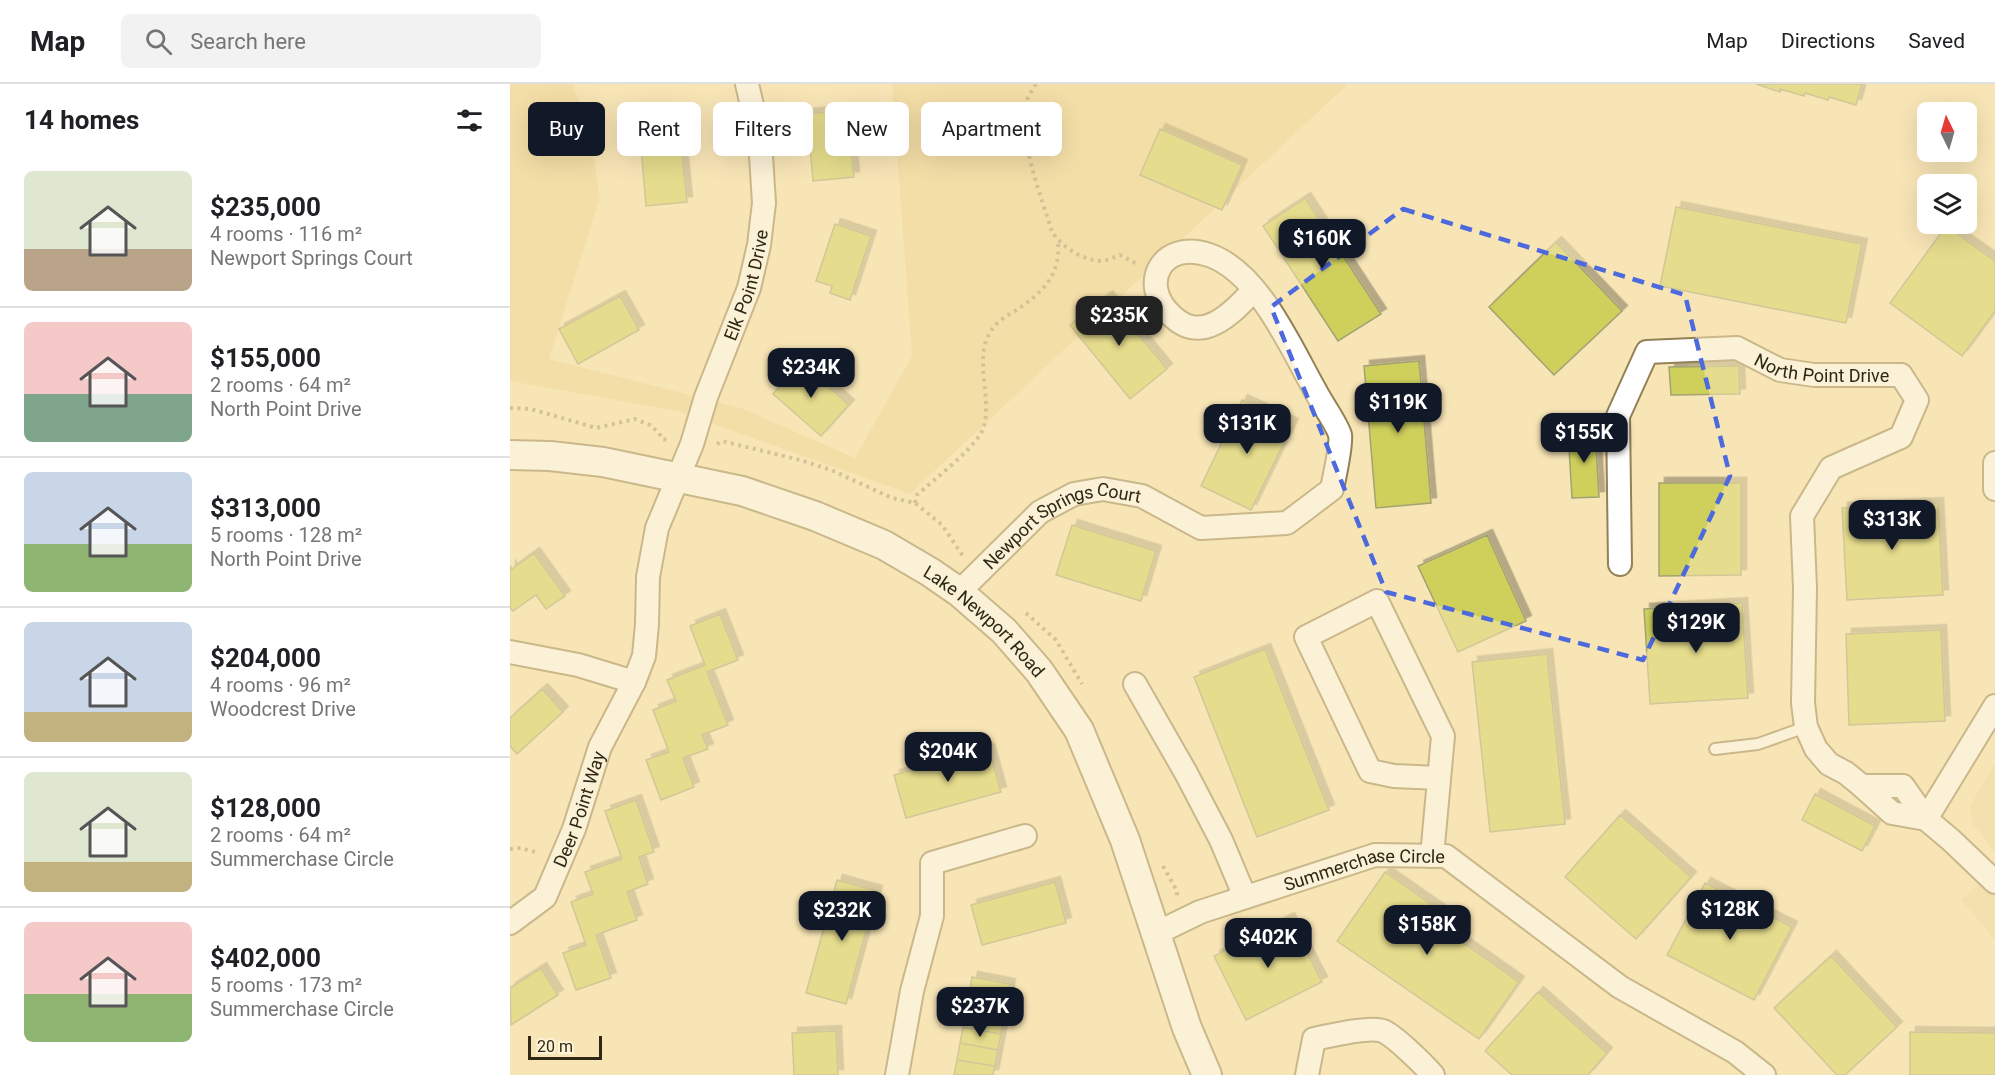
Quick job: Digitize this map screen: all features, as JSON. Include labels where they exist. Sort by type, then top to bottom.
[{"type":"street","name":"Elk Point Drive","points":[[678,478],[692,444],[706,397],[749,288],[759,245],[764,203],[763,159],[747,84]]},
{"type":"street","name":"Newport Springs Court","points":[[969,582],[1040,512],[1074,494],[1103,489],[1142,496],[1201,528],[1287,523],[1332,489],[1340,436],[1271,312],[1254,290],[1233,267],[1209,255],[1188,250],[1177,252],[1170,257],[1156,274]]},
{"type":"street","points":[[1156,274],[1159,300],[1176,320],[1188,326],[1217,324],[1254,290]]},
{"type":"street","name":"North Point Drive","points":[[1620,564],[1618,416],[1647,352],[1737,348],[1780,370],[1814,375],[1901,375],[1917,400],[1901,437],[1831,468],[1802,516],[1805,588],[1802,692],[1806,728],[1816,749],[1829,764],[1846,773],[1862,786],[1904,786],[1926,819],[1995,882]]},
{"type":"street","name":"Lake Newport Road","points":[[510,455],[550,456],[603,462],[742,491],[815,516],[884,545],[930,572],[969,582],[1004,631],[1032,663],[1079,730],[1125,840],[1187,1028],[1207,1075]]},
{"type":"street","points":[[1995,463],[1995,489]]},
{"type":"street","name":"Deer Point Way","points":[[510,923],[545,897],[574,829],[600,747],[634,682],[644,656],[648,577],[657,528],[678,478]]},
{"type":"street","points":[[1432,856],[1443,736],[1377,601],[1306,637],[1370,771],[1394,776],[1439,778]]},
{"type":"street","points":[[510,652],[578,665],[634,682]]},
{"type":"street","points":[[1136,684],[1216,831],[1245,897]]},
{"type":"street","points":[[1926,819],[1995,706]]},
{"type":"street","points":[[897,1075],[912,991],[932,916],[932,864],[1025,836]]},
{"type":"street","name":"Summerchase Circle","points":[[1157,933],[1200,912],[1375,855],[1446,856],[1620,987],[1735,1052],[1764,1075]]},
{"type":"street","points":[[1307,1075],[1314,1039],[1349,1031],[1383,1031],[1420,1060],[1433,1075]]},
{"type":"lane","points":[[1715,749],[1758,744],[1806,728]]},
{"type":"path","points":[[1036,84],[1026,101],[1025,136],[1032,169],[1052,232],[1066,248],[1093,259],[1107,260],[1120,255],[1156,274]]},
{"type":"path","points":[[915,503],[917,495],[970,448],[984,428],[986,340],[992,329],[1004,318],[1035,298],[1046,286],[1053,274],[1058,241]]},
{"type":"path","points":[[510,408],[531,409],[596,428],[635,418],[650,425],[662,439],[713,446],[722,441],[831,470],[892,498],[915,503],[942,525],[952,537],[966,562],[969,582]]},
{"type":"path","points":[[510,849],[520,848],[562,858]]},
{"type":"highlighted area","points":[[1403,209],[1685,295],[1730,476],[1643,660],[1386,592],[1271,307]]},
{"type":"shaded area","points":[[510,84],[572,84],[580,102],[528,102],[528,156],[594,156],[600,198],[549,359],[741,408],[855,458],[912,356],[897,156],[909,156],[909,102],[893,102],[892,84],[1348,84],[910,494],[677,411],[510,381]]},
{"type":"shaded area","points":[[1995,763],[1995,852],[1973,824],[1970,806]]},
{"type":"shaded area","points":[[1995,870],[1995,940],[1961,900]]},
{"type":"building","points":[[1756,84],[1862,84],[1856,105],[1829,97],[1828,100],[1805,93],[1804,96],[1780,89],[1780,92]]},
{"type":"building","points":[[825,112],[825,156],[852,156],[854,177],[813,181],[811,156],[813,156],[813,113]]},
{"type":"building","points":[[1160,129],[1242,165],[1222,210],[1140,175]]},
{"type":"building","points":[[642,156],[682,156],[687,202],[646,206]]},
{"type":"building","points":[[1305,198],[1381,314],[1338,341],[1263,226]]},
{"type":"building","points":[[1676,207],[1862,244],[1846,323],[1660,286]]},
{"type":"building","points":[[835,224],[871,236],[850,300],[830,293],[832,286],[816,281]]},
{"type":"building","points":[[1940,234],[1957,234],[1995,261],[1995,311],[1962,356],[1890,303]]},
{"type":"building","points":[[1556,242],[1622,311],[1554,375],[1489,307]]},
{"type":"building","points":[[620,296],[639,330],[578,364],[559,329]]},
{"type":"building","points":[[1107,296],[1167,369],[1130,399],[1070,325]]},
{"type":"building","points":[[1419,361],[1431,503],[1376,508],[1364,366]]},
{"type":"building","points":[[800,362],[849,405],[821,436],[773,394]]},
{"type":"building","points":[[1739,366],[1740,394],[1671,395],[1669,367]]},
{"type":"building","points":[[1242,400],[1293,424],[1251,510],[1201,486]]},
{"type":"building","points":[[1595,430],[1599,497],[1572,498],[1568,431]]},
{"type":"building","points":[[1659,483],[1741,483],[1741,575],[1659,576]]},
{"type":"building","points":[[1938,503],[1943,595],[1847,600],[1842,508]]},
{"type":"building","points":[[1072,525],[1156,551],[1141,601],[1056,575]]},
{"type":"building","points":[[1487,535],[1526,621],[1458,652],[1418,566]]},
{"type":"building","points":[[534,553],[565,596],[546,609],[536,595],[513,611],[510,608],[510,566],[512,569]]},
{"type":"building","points":[[1742,603],[1748,698],[1650,704],[1644,609]]},
{"type":"building","points":[[720,614],[738,660],[707,672],[728,725],[702,735],[708,749],[683,758],[694,787],[661,800],[646,760],[669,752],[653,710],[676,701],[667,680],[705,665],[690,626]]},
{"type":"building","points":[[1941,630],[1945,721],[1849,725],[1846,634]]},
{"type":"building","points":[[1265,649],[1329,810],[1257,837],[1194,677]]},
{"type":"building","points":[[1547,654],[1565,824],[1490,832],[1472,662]]},
{"type":"building","points":[[542,689],[563,712],[517,754],[510,746],[510,718]]},
{"type":"building","points":[[989,749],[1001,792],[906,818],[894,775]]},
{"type":"building","points":[[1815,794],[1875,826],[1862,851],[1802,820]]},
{"type":"building","points":[[636,800],[654,852],[639,857],[648,884],[627,892],[637,920],[596,935],[611,978],[576,990],[563,953],[586,945],[571,902],[593,894],[585,872],[622,859],[605,811]]},
{"type":"building","points":[[1620,815],[1691,877],[1636,939],[1565,877]]},
{"type":"building","points":[[1385,872],[1465,928],[1458,939],[1519,982],[1479,1039],[1337,941]]},
{"type":"building","points":[[837,880],[877,891],[846,1004],[806,993]]},
{"type":"building","points":[[1055,882],[1066,923],[982,945],[971,905]]},
{"type":"building","points":[[1705,883],[1792,927],[1754,1000],[1667,955]]},
{"type":"building","points":[[1289,918],[1322,982],[1246,1020],[1214,956]]},
{"type":"building","points":[[1831,956],[1897,1027],[1845,1075],[1837,1075],[1774,1008]]},
{"type":"building","points":[[541,968],[558,995],[511,1025],[510,988]]},
{"type":"building","points":[[972,977],[1010,984],[1007,1001],[969,994]]},
{"type":"building","points":[[1538,992],[1607,1053],[1588,1075],[1512,1075],[1485,1051]]},
{"type":"building","points":[[969,994],[1007,1001],[1004,1017],[966,1010]]},
{"type":"building","points":[[966,1010],[1004,1017],[1001,1034],[963,1027]]},
{"type":"building","points":[[963,1027],[1001,1034],[998,1050],[960,1043]]},
{"type":"building","points":[[836,1031],[838,1075],[794,1075],[792,1033]]},
{"type":"building","points":[[1910,1032],[1995,1033],[1995,1075],[1910,1075]]},
{"type":"building","points":[[960,1043],[998,1050],[995,1066],[957,1060]]},
{"type":"building","points":[[957,1060],[995,1066],[993,1075],[954,1075]]}]
